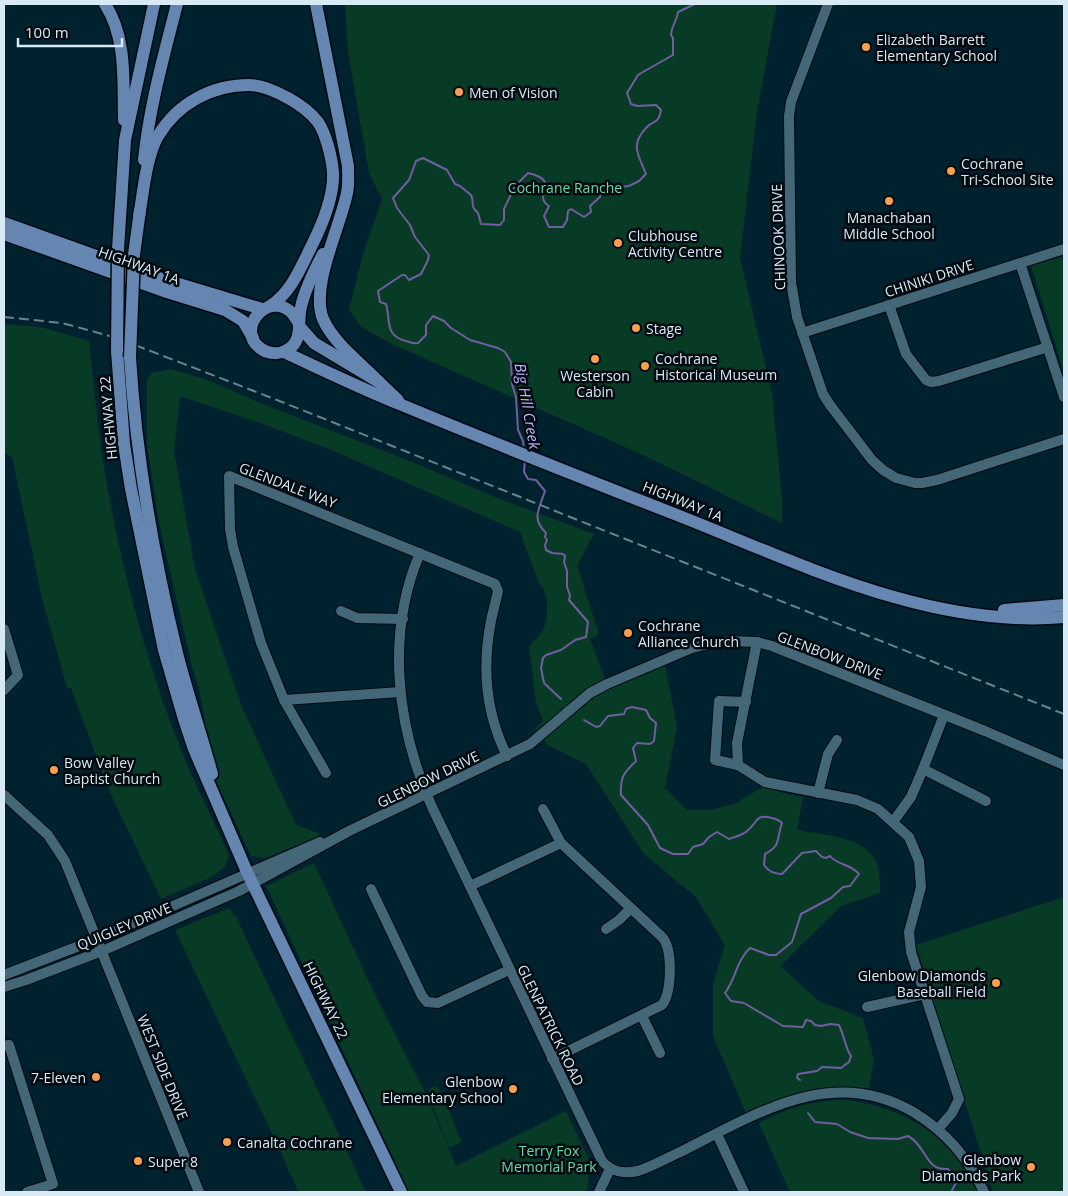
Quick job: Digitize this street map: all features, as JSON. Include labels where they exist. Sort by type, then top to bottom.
[{"type":"main road","points":[[105,4],[112,15],[122,51],[125,140]]},
{"type":"main road","name":"HIGHWAY 22","points":[[154,4],[125,140],[118,249],[117,351],[124,444],[131,489],[164,650],[194,749],[224,819],[250,878],[402,1192]]},
{"type":"main road","name":"HIGHWAY 22","points":[[177,4],[145,144],[134,254],[130,356],[139,457],[165,604],[224,819]]},
{"type":"main road","points":[[316,4],[348,166],[348,191],[322,277],[319,294],[320,306],[324,319],[339,342],[379,382]]},
{"type":"main road","points":[[139,217],[147,169],[157,138],[173,115],[195,98],[222,89],[250,85],[276,91],[301,105],[318,123],[329,150],[333,173],[332,189],[321,226],[293,281],[282,299],[256,315],[253,322],[251,330],[253,338],[262,350],[277,354],[291,348],[296,342],[299,334],[304,295],[340,220]]},
{"type":"main road","name":"HIGHWAY 1A","points":[[4,223],[149,274],[266,308]]},
{"type":"main road","name":"HIGHWAY 1A","points":[[4,234],[167,292],[225,310],[243,321],[253,338]]},
{"type":"main road","points":[[266,308],[284,307],[295,316],[299,324]]},
{"type":"main road","name":"HIGHWAY 1A","points":[[299,324],[314,343],[379,382],[403,406]]},
{"type":"main road","name":"HIGHWAY 1A","points":[[284,352],[403,406],[771,553],[874,592],[916,603],[985,616],[1029,618],[1064,616]]},
{"type":"main road","name":"HIGHWAY 1A","points":[[956,610],[1027,609],[1064,605]]},
{"type":"street","name":"CHINOOK DRIVE","points":[[828,4],[792,98],[789,116],[791,282],[802,333],[826,400],[872,460],[896,478],[915,483],[937,480],[1064,439]]},
{"type":"street","name":"CHINIKI DRIVE","points":[[802,333],[1064,248]]},
{"type":"street","points":[[1020,263],[1064,398]]},
{"type":"street","points":[[889,305],[904,351],[930,382],[939,381],[1048,347]]},
{"type":"street","name":"GLENDALE WAY","points":[[284,700],[261,642],[233,547],[230,529],[229,476],[491,582],[498,589],[488,645],[487,681],[494,724],[507,756]]},
{"type":"street","name":"GLENPATRICK ROAD","points":[[420,553],[408,589],[399,659],[400,692],[415,766],[509,970],[599,1157],[610,1169]]},
{"type":"street","points":[[341,611],[358,618],[403,619]]},
{"type":"street","points":[[4,629],[18,675],[4,690]]},
{"type":"street","name":"GLENBOW DRIVE","points":[[250,878],[261,868],[321,841],[350,832],[530,744],[590,693],[607,684],[692,648],[708,644],[730,641],[757,642],[772,646],[1064,765]]},
{"type":"street","points":[[738,765],[737,743],[757,642]]},
{"type":"street","points":[[326,773],[284,700],[400,692]]},
{"type":"street","points":[[746,702],[719,702],[715,760],[738,765],[765,782],[857,800],[878,809],[909,837],[919,861],[921,887],[909,932],[911,952],[959,1099],[952,1113],[938,1129]]},
{"type":"street","points":[[893,822],[911,797],[924,770],[944,715]]},
{"type":"street","points":[[818,793],[828,754],[837,740]]},
{"type":"street","points":[[924,770],[986,801]]},
{"type":"street","name":"WEST SIDE DRIVE","points":[[4,795],[48,835],[65,862],[199,1192]]},
{"type":"street","points":[[543,809],[561,843],[665,940],[670,954],[666,998],[658,1008],[552,1059]]},
{"type":"street","points":[[470,886],[561,843]]},
{"type":"street","name":"QUIGLEY DRIVE","points":[[4,975],[97,940],[250,878]]},
{"type":"street","name":"QUIGLEY DRIVE","points":[[4,987],[102,951],[250,878]]},
{"type":"street","points":[[371,889],[422,996],[427,1002],[438,1003],[509,970]]},
{"type":"street","points":[[606,929],[619,920],[630,908]]},
{"type":"street","points":[[866,1007],[925,994]]},
{"type":"street","points":[[642,1016],[660,1052]]},
{"type":"street","points":[[4,1046],[9,1045],[53,1184],[27,1192]]},
{"type":"street","points":[[599,1192],[610,1169],[621,1173],[638,1171],[782,1102],[811,1095],[835,1093],[858,1094],[890,1102],[910,1110],[938,1129],[966,1159],[984,1192]]},
{"type":"street","points":[[717,1134],[744,1192]]},
{"type":"green space","name":"Cochrane Ranche","points":[[345,4],[777,4],[757,112],[740,258],[772,394],[782,499],[782,523],[641,454],[392,344],[361,327],[349,310],[363,254],[382,199],[369,173],[348,51]]},
{"type":"green space","points":[[1062,257],[1064,265],[1064,372],[1031,266]]},
{"type":"green space","points":[[4,324],[41,327],[89,341],[99,434],[107,486],[133,603],[156,680],[188,768],[229,855],[225,866],[212,877],[161,899],[110,793],[71,688],[67,688],[42,598],[12,457],[4,453]]},
{"type":"green space","points":[[171,369],[207,380],[500,499],[594,534],[577,565],[599,634],[590,639],[607,684],[664,660],[677,727],[665,788],[687,810],[710,810],[735,804],[764,786],[779,792],[803,797],[797,830],[837,837],[857,844],[872,855],[877,863],[880,893],[841,906],[780,966],[819,1001],[863,1018],[874,1060],[869,1088],[819,1089],[798,1092],[746,1113],[713,1036],[713,983],[725,945],[696,897],[644,854],[586,764],[548,745],[535,729],[543,720],[536,703],[529,646],[543,630],[547,599],[520,532],[329,449],[180,396],[174,451],[195,569],[241,705],[296,825],[318,833],[319,836],[265,858],[251,856],[216,781],[199,689],[159,523],[147,445],[147,380],[151,373]]},
{"type":"green space","name":"Terry Fox Memorial Park","points":[[314,863],[377,999],[426,1094],[456,1166],[566,1111],[590,1161],[587,1192],[409,1192],[266,886]]},
{"type":"green space","points":[[1064,897],[1064,1192],[993,1192],[916,945]]},
{"type":"green space","points":[[230,908],[236,917],[366,1192],[299,1192],[286,1165],[175,930]]},
{"type":"green space","points":[[436,1086],[443,1094],[462,1142],[449,1148],[429,1097],[429,1089]]},
{"type":"green space","points":[[845,1100],[888,1109],[907,1117],[924,1128],[940,1140],[954,1155],[977,1192],[790,1192],[759,1123],[780,1113],[811,1103]]},
{"type":"waterway","name":"Big Hill Creek","points":[[524,450],[523,441],[518,430],[511,362],[505,352],[498,348],[470,340],[451,328],[444,321],[433,316],[426,325],[426,335],[418,343],[412,343],[399,338],[391,331],[386,304],[380,302],[378,291],[402,275],[405,275],[409,280],[421,274],[429,255],[415,237],[410,225],[397,208],[393,198],[409,180],[416,161],[423,158],[447,170],[455,184],[471,195],[473,206],[478,213],[481,224],[500,225],[504,220],[504,209],[515,186],[528,173],[544,180],[543,197],[544,202],[549,206],[544,216],[549,227],[563,227],[567,220],[568,211],[571,209],[584,217],[591,212],[590,206],[600,197],[601,191],[629,186],[639,181],[646,174],[638,156],[638,139],[647,127],[657,120],[661,110],[656,105],[637,106],[631,104],[627,93],[638,75],[673,55],[671,32],[678,12],[695,4]]},
{"type":"waterway","name":"Big Hill Creek","points":[[525,459],[524,472],[528,479],[536,480],[545,491],[538,518],[541,528],[546,533],[546,550],[565,556],[564,562],[567,571],[569,600],[588,622],[586,637],[575,640],[561,650],[546,655],[543,658],[541,668],[544,683],[561,699]]},
{"type":"waterway","name":"Big Hill Creek","points":[[584,720],[596,727],[600,726],[608,716],[624,714],[626,709],[632,707],[646,710],[650,718],[656,723],[654,741],[650,744],[637,743],[633,748],[636,761],[624,775],[621,783],[621,795],[648,825],[660,848],[673,854],[688,854],[693,847],[703,844],[717,832],[729,839],[741,835],[751,828],[757,820],[766,817],[777,819],[782,823],[778,841],[774,848],[765,854],[764,865],[774,873],[782,874],[802,853],[816,851],[822,857],[830,856],[859,874],[850,886],[843,887],[831,898],[801,914],[792,942],[776,955],[769,955],[750,948],[745,953],[725,993],[731,1001],[744,1003],[783,1026],[803,1027],[806,1020],[821,1026],[839,1025],[851,1056],[849,1062],[841,1068],[822,1067],[817,1071],[798,1074],[797,1078],[800,1080]]},
{"type":"waterway","name":"Big Hill Creek","points":[[808,1113],[815,1122],[837,1124],[850,1132],[868,1138],[898,1139],[908,1136],[913,1139],[933,1165],[948,1169],[956,1183],[951,1192]]},
{"type":"railway","points":[[4,317],[62,323],[117,338],[1064,714]]},
{"type":"place","name":"Elizabeth Barrett Elementary School","points":[[866,47]]},
{"type":"place","name":"Men of Vision","points":[[459,92]]},
{"type":"place","name":"Cochrane Tri-School Site","points":[[951,171]]},
{"type":"place","name":"Manachaban Middle School","points":[[889,201]]},
{"type":"place","name":"Clubhouse Activity Centre","points":[[618,243]]},
{"type":"place","name":"Stage","points":[[636,328]]},
{"type":"place","name":"Westerson Cabin","points":[[595,359]]},
{"type":"place","name":"Cochrane Historical Museum","points":[[645,366]]},
{"type":"place","name":"Cochrane Alliance Church","points":[[628,633]]},
{"type":"place","name":"Bow Valley Baptist Church","points":[[54,770]]},
{"type":"place","name":"Glenbow Diamonds Baseball Field","points":[[996,983]]},
{"type":"place","name":"7-Eleven","points":[[96,1077]]},
{"type":"place","name":"Glenbow Elementary School","points":[[513,1089]]},
{"type":"place","name":"Canalta Cochrane","points":[[227,1142]]},
{"type":"place","name":"Super 8","points":[[138,1161]]},
{"type":"place","name":"Glenbow Diamonds Park","points":[[1031,1167]]}]
